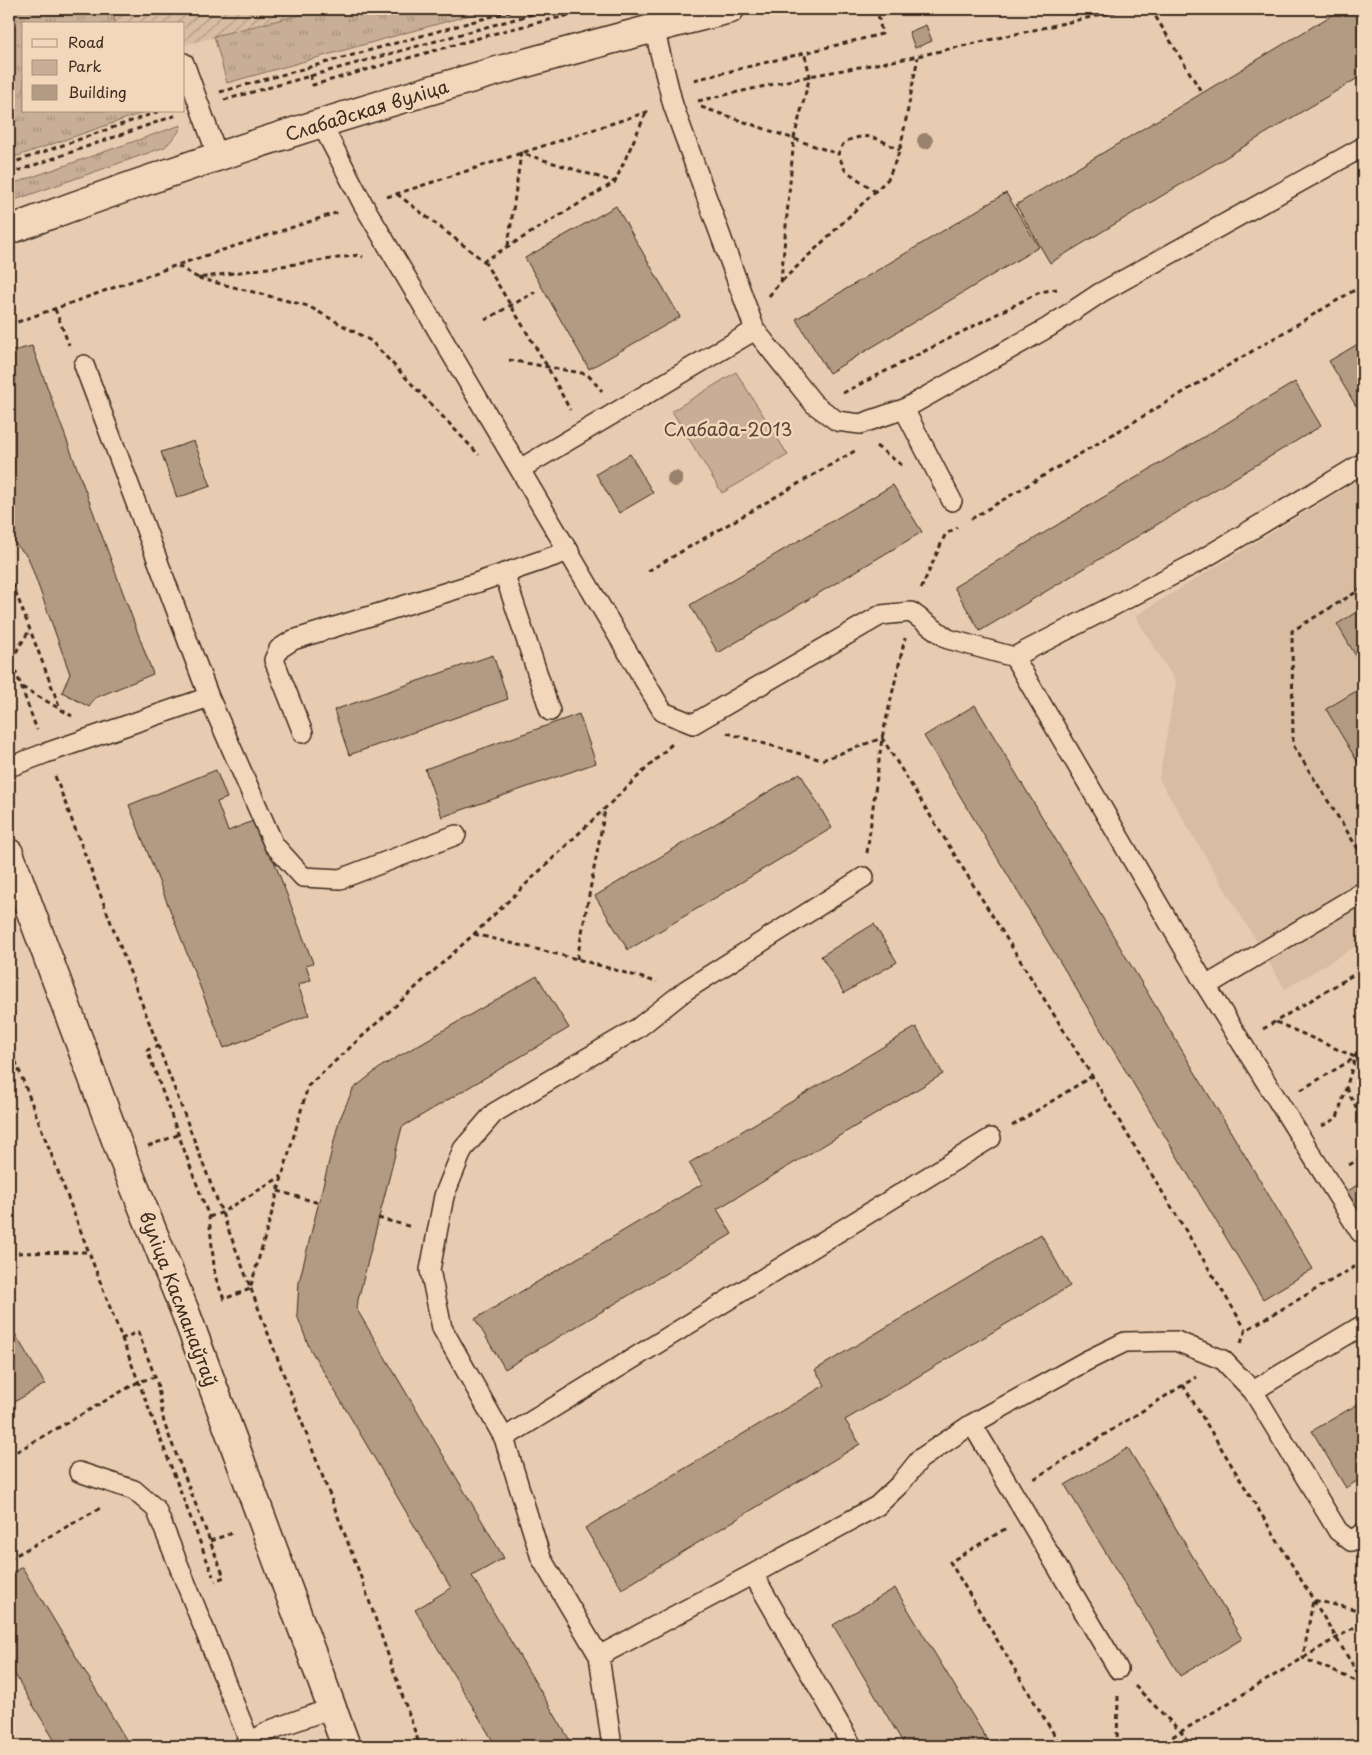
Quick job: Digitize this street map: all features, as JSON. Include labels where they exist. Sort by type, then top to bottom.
[{"type":"street","name":"Слабадская вуліца","points":[[9,230],[320,123],[654,28],[730,9]]},
{"type":"street","name":"вуліца Касманаўтаў","points":[[9,853],[122,1156],[186,1314],[346,1746]]},
{"type":"lane","points":[[654,28],[756,330],[814,404],[837,420],[860,424],[904,409],[1049,327],[1100,293],[1363,148]]},
{"type":"lane","points":[[185,66],[218,157]]},
{"type":"lane","points":[[320,123],[363,204],[663,712],[693,724],[880,615],[911,612],[948,639],[1014,657],[1196,563],[1363,463]]},
{"type":"lane","points":[[520,468],[756,330]]},
{"type":"lane","points":[[84,365],[210,697],[274,845],[303,877],[340,879],[456,835]]},
{"type":"lane","points":[[904,409],[952,501]]},
{"type":"lane","points":[[303,733],[274,660],[279,649],[293,640],[569,552]]},
{"type":"lane","points":[[504,573],[550,711]]},
{"type":"lane","points":[[1014,657],[1240,1043],[1360,1232]]},
{"type":"lane","points":[[9,767],[46,752],[210,697]]},
{"type":"lane","points":[[612,1746],[599,1656],[541,1558],[504,1438],[442,1328],[430,1270],[444,1196],[463,1149],[494,1113],[638,1028],[686,990],[864,876]]},
{"type":"lane","points":[[1206,986],[1363,892]]},
{"type":"lane","points":[[504,1438],[991,1138]]},
{"type":"lane","points":[[1253,1392],[1363,1325]]},
{"type":"lane","points":[[599,1656],[877,1506],[900,1484],[920,1460],[972,1424],[1086,1361],[1126,1342],[1176,1341],[1223,1360],[1253,1392],[1338,1531],[1351,1541],[1363,1533]]},
{"type":"lane","points":[[972,1424],[1118,1669]]},
{"type":"lane","points":[[78,1472],[134,1490],[156,1509],[246,1745],[273,1729],[332,1708]]},
{"type":"lane","points":[[753,1574],[852,1746]]},
{"type":"path","points":[[185,108],[518,9]]},
{"type":"path","points":[[198,103],[551,9]]},
{"type":"path","points":[[310,74],[313,85],[507,30],[595,9]]},
{"type":"path","points":[[681,104],[684,82],[882,34],[876,9]]},
{"type":"path","points":[[9,326],[177,265],[646,112],[810,76],[918,56],[1127,9]]},
{"type":"path","points":[[1151,9],[1202,93]]},
{"type":"path","points":[[781,281],[794,138],[810,76],[804,52]]},
{"type":"path","points":[[749,310],[759,307],[781,281],[888,179],[900,150],[918,56]]},
{"type":"path","points":[[681,104],[794,138],[838,154],[845,170],[876,192]]},
{"type":"path","points":[[9,164],[157,112]]},
{"type":"path","points":[[9,174],[174,112]]},
{"type":"path","points":[[484,261],[615,182],[646,112]]},
{"type":"path","points":[[838,154],[844,142],[858,136],[870,135],[900,150]]},
{"type":"path","points":[[521,152],[615,182]]},
{"type":"path","points":[[508,246],[521,152]]},
{"type":"path","points":[[397,194],[484,261],[547,366],[570,410],[578,405]]},
{"type":"path","points":[[198,278],[359,255],[407,277]]},
{"type":"path","points":[[177,265],[198,278],[308,306],[371,341],[484,460]]},
{"type":"path","points":[[968,521],[1363,285]]},
{"type":"path","points":[[840,395],[1040,292],[1066,287]]},
{"type":"path","points":[[485,320],[535,292]]},
{"type":"path","points":[[55,309],[71,350],[84,365]]},
{"type":"path","points":[[510,360],[587,374],[602,390]]},
{"type":"path","points":[[594,395],[610,386]]},
{"type":"path","points":[[870,442],[907,469]]},
{"type":"path","points":[[648,571],[861,447]]},
{"type":"path","points":[[864,876],[882,738],[911,612],[945,535],[960,525]]},
{"type":"path","points":[[9,575],[60,708]]},
{"type":"path","points":[[1363,588],[1292,631],[1293,745],[1363,857]]},
{"type":"path","points":[[11,660],[29,631]]},
{"type":"path","points":[[9,653],[358,1569],[420,1746]]},
{"type":"path","points":[[21,686],[75,718]]},
{"type":"path","points":[[250,1289],[308,1086],[474,934],[693,724],[822,760],[882,738]]},
{"type":"path","points":[[882,738],[1092,1076],[1246,1330],[1363,1262]]},
{"type":"path","points":[[577,959],[606,809]]},
{"type":"path","points":[[474,934],[577,959],[686,990]]},
{"type":"path","points":[[1240,1043],[1363,968]]},
{"type":"path","points":[[1276,1022],[1355,1058]]},
{"type":"path","points":[[1301,1138],[1337,1118],[1363,1032]]},
{"type":"path","points":[[9,1044],[219,1590]]},
{"type":"path","points":[[159,1046],[147,1050],[209,1217],[215,1276],[224,1299],[250,1289]]},
{"type":"path","points":[[1279,1103],[1363,1053]]},
{"type":"path","points":[[991,1138],[1092,1076]]},
{"type":"path","points":[[1346,1088],[1363,1120]]},
{"type":"path","points":[[209,1217],[221,1213],[282,1176]]},
{"type":"path","points":[[278,1192],[319,1203]]},
{"type":"path","points":[[378,1218],[437,1234]]},
{"type":"path","points":[[9,1252],[88,1252]]},
{"type":"path","points":[[121,1339],[138,1332],[155,1376],[164,1423],[224,1577],[215,1581]]},
{"type":"path","points":[[1012,1493],[1223,1360]]},
{"type":"path","points":[[9,1456],[138,1382],[155,1376]]},
{"type":"path","points":[[1182,1385],[1363,1683]]},
{"type":"path","points":[[9,1558],[134,1490]]},
{"type":"path","points":[[1026,1516],[950,1562],[1061,1746]]},
{"type":"path","points":[[1313,1600],[1363,1611]]},
{"type":"path","points":[[1303,1658],[1313,1600]]},
{"type":"path","points":[[1157,1746],[1363,1622]]},
{"type":"path","points":[[1303,1658],[1363,1683]]},
{"type":"path","points":[[1118,1669],[1181,1732],[1190,1746]]},
{"type":"path","points":[[1117,1746],[1118,1669]]},
{"type":"shaded area","points":[[111,9],[324,9],[185,45],[185,22],[114,22]]},
{"type":"shaded area","points":[[1363,477],[1363,942],[1285,989],[1159,779],[1176,682],[1135,616]]},
{"type":"green space","points":[[9,9],[113,9],[115,22],[22,22],[22,112],[145,112],[9,159]]},
{"type":"green space","points":[[324,9],[491,9],[227,83],[214,36]]},
{"type":"green space","points":[[181,125],[178,133],[165,147],[9,202],[9,185]]},
{"type":"green space","name":"Слабада-2013","points":[[736,372],[788,455],[722,493],[672,411]]},
{"type":"building","points":[[1342,9],[1363,9],[1363,75],[1050,263],[1016,205]]},
{"type":"building","points":[[926,25],[932,41],[915,48],[909,32]]},
{"type":"building","points":[[1006,193],[1039,247],[829,373],[796,319]]},
{"type":"building","points":[[616,206],[680,317],[589,369],[525,258]]},
{"type":"building","points":[[1363,341],[1363,401],[1356,406],[1329,361]]},
{"type":"building","points":[[32,346],[153,674],[95,698],[89,707],[62,692],[70,674],[28,557],[9,537],[11,518],[9,516],[9,352]]},
{"type":"building","points":[[1295,382],[1321,426],[980,631],[954,587]]},
{"type":"building","points":[[194,441],[211,486],[177,498],[161,452]]},
{"type":"building","points":[[630,454],[653,493],[619,513],[596,474]]},
{"type":"building","points":[[893,485],[922,532],[718,653],[690,605]]},
{"type":"building","points":[[1363,608],[1363,668],[1337,624]]},
{"type":"building","points":[[493,655],[508,699],[349,755],[334,710]]},
{"type":"building","points":[[1363,687],[1363,771],[1326,709]]},
{"type":"building","points":[[975,705],[1313,1269],[1263,1299],[924,736]]},
{"type":"building","points":[[579,714],[596,763],[442,817],[425,769]]},
{"type":"building","points":[[216,770],[227,798],[217,802],[228,831],[258,819],[313,963],[306,965],[311,980],[298,985],[309,1015],[224,1048],[129,805]]},
{"type":"building","points":[[800,773],[832,828],[628,950],[595,896]]},
{"type":"building","points":[[874,924],[897,962],[844,993],[821,956]]},
{"type":"building","points":[[537,976],[569,1028],[402,1127],[356,1308],[504,1558],[472,1576],[572,1744],[567,1746],[496,1746],[415,1610],[451,1588],[309,1347],[297,1315],[299,1282],[339,1121],[353,1089],[382,1066]]},
{"type":"building","points":[[916,1027],[943,1074],[717,1209],[732,1234],[505,1369],[475,1319],[702,1184],[689,1163]]},
{"type":"building","points":[[1363,1181],[1363,1223],[1345,1193]]},
{"type":"building","points":[[1041,1234],[1070,1286],[845,1420],[860,1444],[622,1589],[585,1528],[825,1385],[815,1370]]},
{"type":"building","points":[[9,1324],[45,1384],[9,1405]]},
{"type":"building","points":[[1363,1401],[1363,1477],[1346,1488],[1312,1431]]},
{"type":"building","points":[[1128,1448],[1242,1639],[1180,1676],[1065,1485]]},
{"type":"building","points":[[22,1567],[130,1746],[58,1746],[28,1697],[9,1664],[9,1575]]},
{"type":"building","points":[[895,1588],[991,1746],[905,1746],[833,1625]]}]
